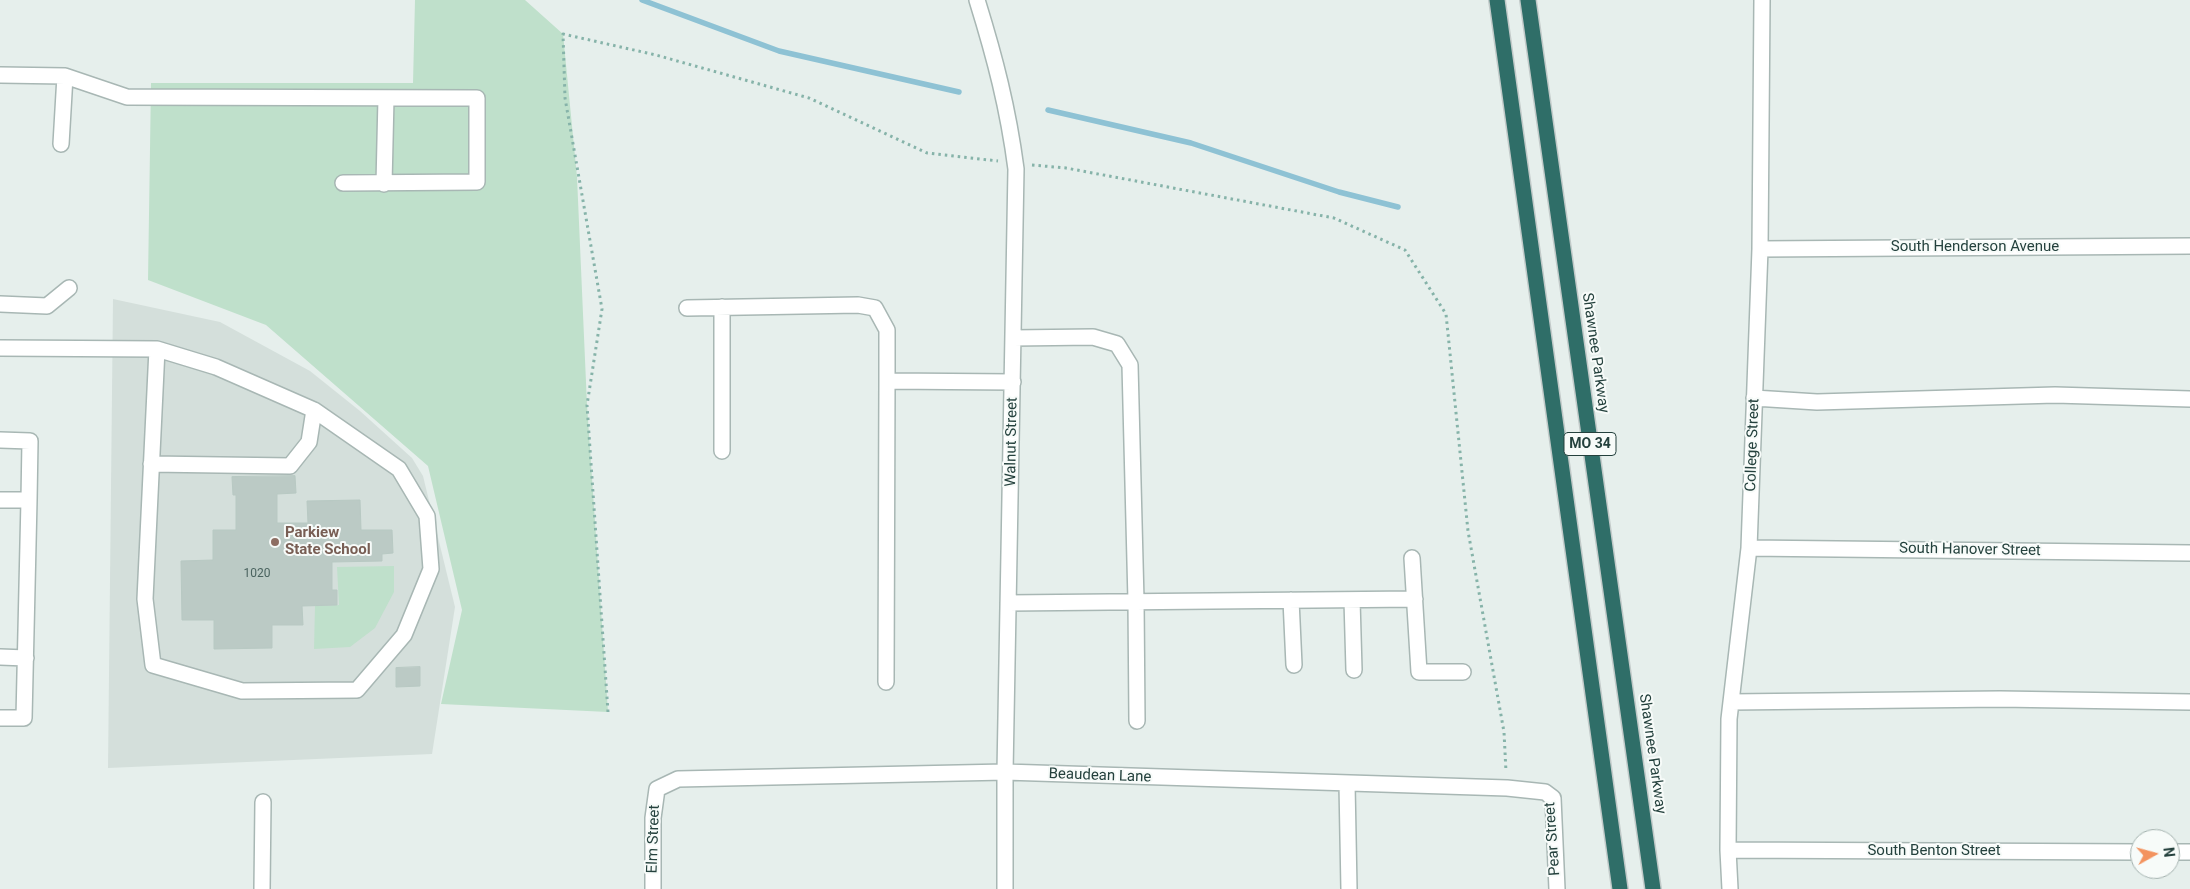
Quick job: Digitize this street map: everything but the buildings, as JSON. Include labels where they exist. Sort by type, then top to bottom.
[{"type":"highway","name":"MO 34","points":[[1497,0],[1620,889]]},
{"type":"highway","name":"Shawnee Parkway","points":[[1528,0],[1653,889]]},
{"type":"street","name":"Walnut Street","points":[[977,0],[1010,121],[1015,163],[1013,382],[1005,772],[1005,889]]},
{"type":"street","name":"College Street","points":[[1730,889],[1728,850],[1729,719],[1749,548],[1760,249],[1762,0]]},
{"type":"street","points":[[0,75],[65,76],[127,97],[477,98],[476,182],[343,183]]},
{"type":"street","points":[[61,144],[65,76]]},
{"type":"street","points":[[384,184],[386,98]]},
{"type":"street","name":"South Henderson Avenue","points":[[1760,249],[2190,246]]},
{"type":"street","points":[[0,304],[47,306],[69,288]]},
{"type":"street","points":[[687,308],[858,305],[875,308],[888,330],[886,682]]},
{"type":"street","points":[[722,307],[722,451]]},
{"type":"street","points":[[1013,338],[1093,337],[1117,344],[1130,365],[1137,721]]},
{"type":"street","points":[[0,348],[157,349],[216,367],[314,410],[399,469],[427,516],[430,569],[404,635],[358,690],[242,691],[153,665],[145,599],[157,349]]},
{"type":"street","points":[[887,381],[1013,382]]},
{"type":"street","points":[[1754,398],[1817,402],[2055,395],[2190,399]]},
{"type":"street","points":[[152,464],[290,466],[309,442],[314,410]]},
{"type":"street","points":[[0,440],[30,441],[24,718],[0,718]]},
{"type":"street","points":[[0,500],[29,500]]},
{"type":"street","name":"South Hanover Street","points":[[1749,548],[2190,553]]},
{"type":"street","points":[[1412,558],[1419,672],[1463,672]]},
{"type":"street","points":[[1008,603],[1415,599]]},
{"type":"street","points":[[1291,600],[1294,665]]},
{"type":"street","points":[[1352,600],[1354,670]]},
{"type":"street","points":[[0,657],[26,658]]},
{"type":"street","points":[[1731,702],[2000,699],[2190,702]]},
{"type":"street","name":"Beaudean Lane","points":[[657,789],[678,779],[1005,772],[1507,788],[1545,792]]},
{"type":"street","points":[[1347,784],[1350,889]]},
{"type":"street","name":"Elm Street","points":[[653,889],[653,818],[657,789]]},
{"type":"street","name":"Pear Street","points":[[1545,792],[1553,798],[1557,889]]},
{"type":"street","points":[[262,889],[263,802]]},
{"type":"street","name":"South Benton Street","points":[[1728,850],[2130,852]]},
{"type":"path","points":[[608,712],[587,405],[602,309],[565,98],[563,34],[656,55],[809,98],[927,153],[1066,168],[1334,218],[1405,250],[1446,314],[1468,531],[1504,732],[1507,788]]},
{"type":"shaded area","name":"Parkiew State School","points":[[113,299],[220,322],[310,371],[360,411],[412,458],[423,476],[455,607],[432,754],[108,768]]},
{"type":"green space","points":[[415,0],[525,0],[563,34],[577,177],[587,405],[608,712],[441,704],[462,610],[428,466],[266,325],[148,280],[151,83],[413,83]]},
{"type":"green space","points":[[394,566],[394,592],[375,628],[350,647],[314,649],[315,606],[339,605],[337,567]]},
{"type":"waterway","points":[[642,0],[779,51],[959,92]]},
{"type":"waterway","points":[[1048,110],[1191,143],[1339,192],[1398,207]]},
{"type":"place","name":"Parkiew State School","points":[[275,542]]}]
